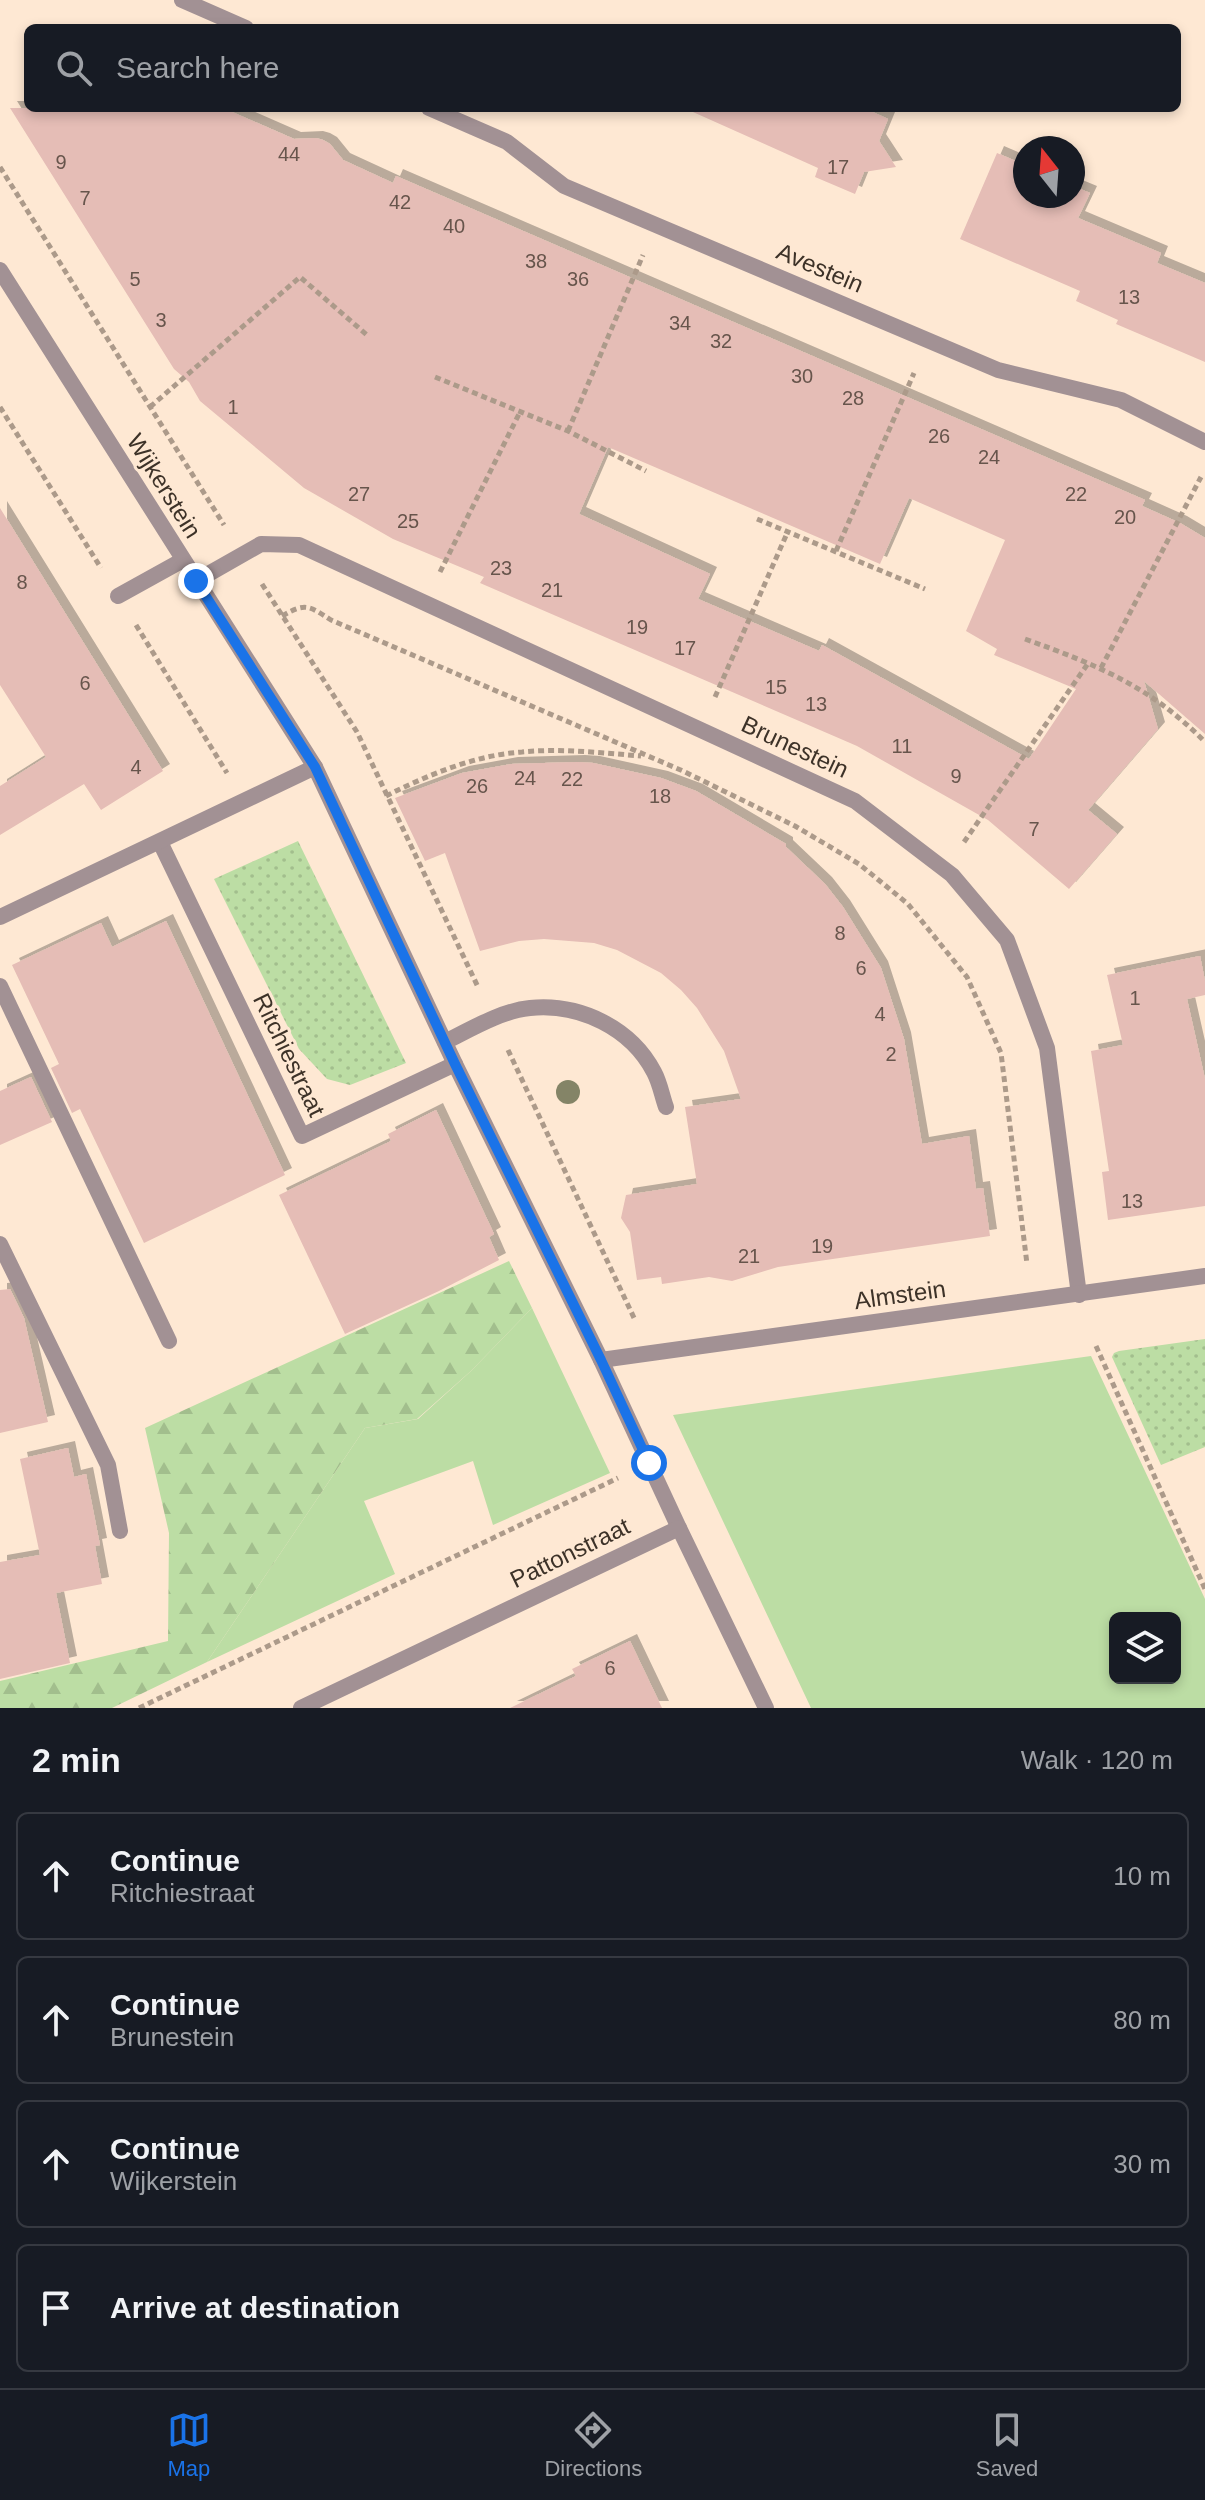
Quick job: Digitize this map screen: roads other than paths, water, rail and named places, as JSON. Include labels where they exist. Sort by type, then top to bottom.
[{"type":"street","points":[[182,0],[237,24]]},
{"type":"street","name":"Avestein","points":[[438,112],[507,142],[564,186],[998,370],[1121,400],[1205,442]]},
{"type":"street","name":"Wijkerstein","points":[[0,270],[315,767]]},
{"type":"street","name":"Brunestein","points":[[196,581],[261,544],[299,545],[855,801],[945,870],[1007,940],[1047,1048],[1079,1295]]},
{"type":"street","points":[[118,596],[183,560]]},
{"type":"street","points":[[0,917],[315,767],[766,1708]]},
{"type":"street","name":"Ritchiestraat","points":[[160,842],[302,1136],[455,1064]]},
{"type":"street","points":[[0,986],[169,1341]]},
{"type":"street","points":[[445,1042],[494,1019],[529,1008],[567,1009],[602,1020],[632,1042],[654,1073],[666,1107]]},
{"type":"street","points":[[0,1244],[108,1465],[120,1531]]},
{"type":"street","name":"Almstein","points":[[601,1360],[1205,1276]]},
{"type":"street","name":"Pattonstraat","points":[[301,1708],[679,1528]]}]
